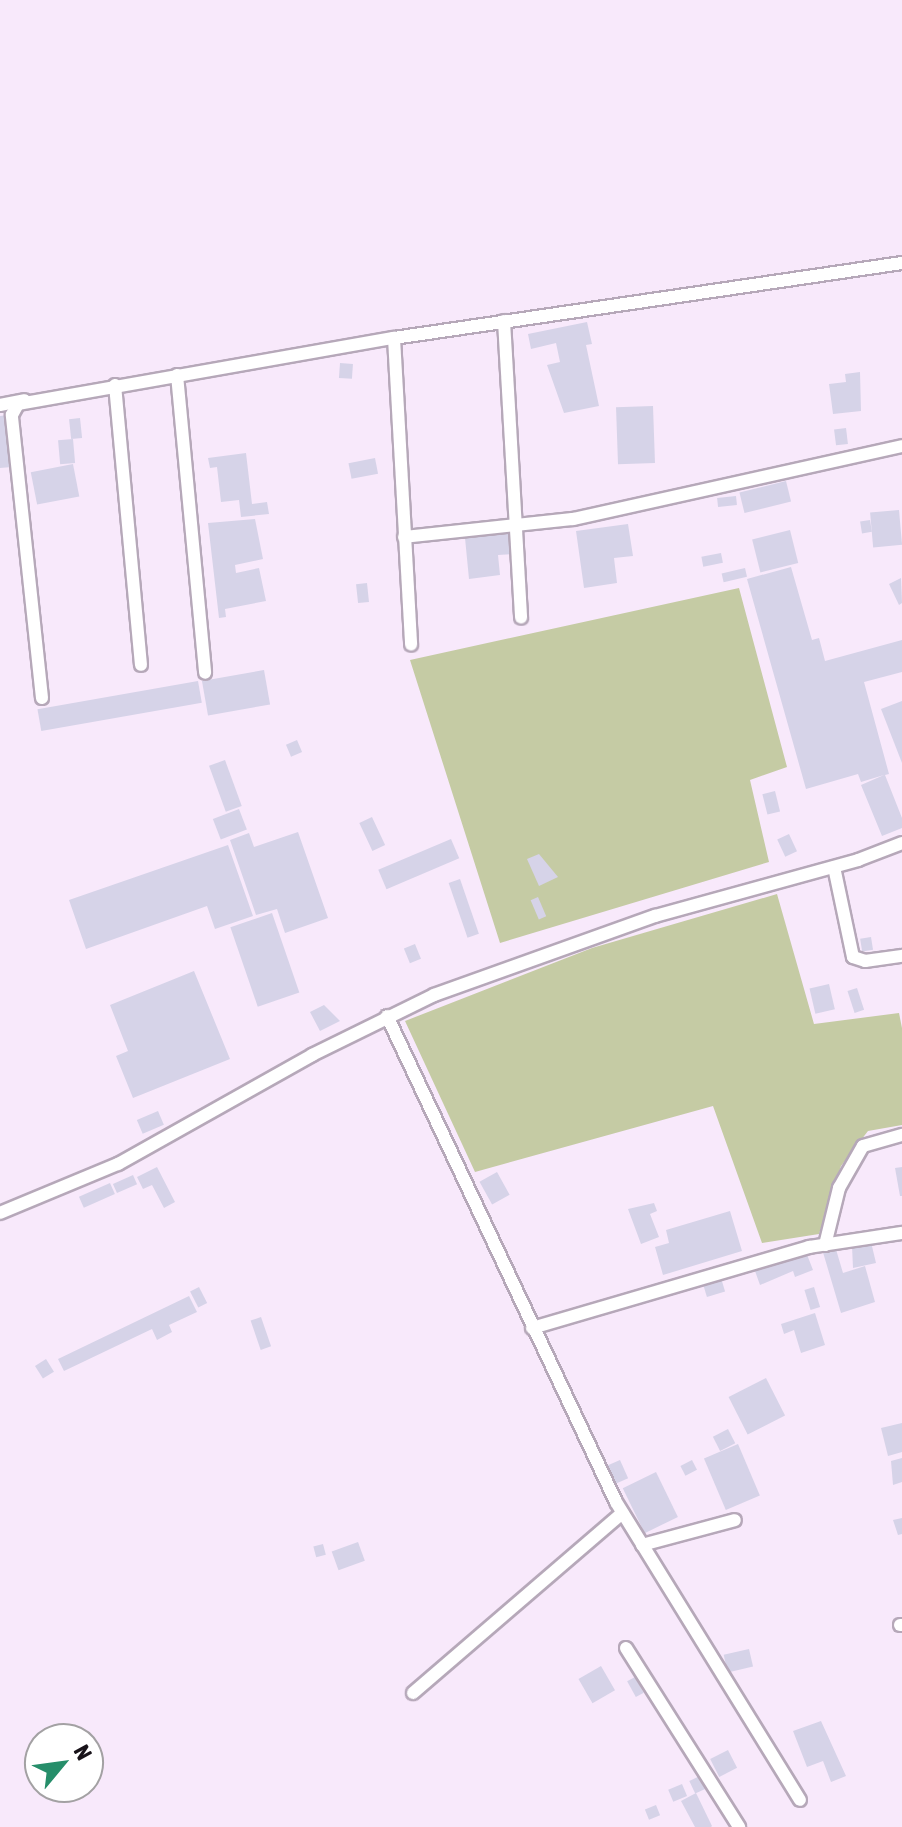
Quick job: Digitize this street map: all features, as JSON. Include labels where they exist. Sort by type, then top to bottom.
[{"type":"street","points":[[0,405],[394,338],[902,263]]},
{"type":"street","points":[[504,321],[521,618]]},
{"type":"street","points":[[394,338],[411,645]]},
{"type":"street","points":[[177,375],[205,673]]},
{"type":"street","points":[[115,385],[141,665]]},
{"type":"street","points":[[28,400],[12,415],[42,698]]},
{"type":"street","points":[[404,537],[516,528],[643,506],[902,446]]},
{"type":"street","points":[[0,1213],[143,1152],[387,1016],[501,967],[655,916],[834,867],[902,843]]},
{"type":"street","points":[[834,867],[853,957],[865,961],[902,956]]},
{"type":"street","points":[[387,1016],[622,1513],[800,1800]]},
{"type":"street","points":[[825,1245],[839,1188],[863,1146],[902,1135]]},
{"type":"street","points":[[532,1328],[684,1280],[825,1245],[902,1233]]},
{"type":"street","points":[[413,1693],[622,1513]]},
{"type":"street","points":[[642,1545],[735,1520]]},
{"type":"street","points":[[626,1648],[739,1827]]},
{"type":"green space","points":[[739,588],[787,767],[750,780],[769,862],[500,943],[410,660]]},
{"type":"green space","points":[[777,894],[814,1024],[899,1013],[902,1028],[902,1125],[868,1131],[841,1166],[819,1234],[762,1243],[713,1106],[475,1172],[405,1021],[592,948]]},
{"type":"building","points":[[587,322],[592,344],[586,345],[599,406],[564,413],[547,365],[560,362],[556,343],[531,349],[528,334]]},
{"type":"building","points":[[340,363],[353,364],[352,379],[339,378]]},
{"type":"building","points":[[860,372],[861,411],[833,414],[829,384],[846,382],[845,374]]},
{"type":"building","points":[[653,406],[655,463],[618,464],[616,407]]},
{"type":"building","points":[[8,415],[12,467],[0,468],[0,416]]},
{"type":"building","points":[[80,418],[82,438],[71,439],[69,419]]},
{"type":"building","points":[[846,428],[848,444],[836,445],[834,429]]},
{"type":"building","points":[[73,439],[75,463],[60,464],[58,440]]},
{"type":"building","points":[[246,453],[252,504],[267,502],[269,514],[241,517],[239,500],[221,502],[217,467],[210,468],[208,458]]},
{"type":"building","points":[[375,458],[378,474],[352,479],[348,463]]},
{"type":"building","points":[[73,464],[79,496],[37,505],[31,472]]},
{"type":"building","points":[[786,481],[791,501],[745,513],[739,493]]},
{"type":"building","points":[[736,496],[737,505],[718,507],[717,498]]},
{"type":"building","points":[[899,510],[902,545],[873,547],[870,513]]},
{"type":"building","points":[[255,519],[263,559],[235,565],[236,573],[259,568],[266,601],[225,609],[226,617],[219,618],[208,523]]},
{"type":"building","points":[[870,520],[872,532],[862,533],[860,522]]},
{"type":"building","points":[[628,524],[633,556],[614,558],[617,583],[584,588],[576,531]]},
{"type":"building","points":[[790,530],[798,563],[760,572],[752,539]]},
{"type":"building","points":[[511,532],[513,554],[498,555],[500,575],[469,579],[465,538]]},
{"type":"building","points":[[721,553],[723,563],[703,567],[701,557]]},
{"type":"building","points":[[791,567],[812,640],[819,638],[825,661],[902,640],[902,672],[864,682],[889,774],[885,775],[902,818],[902,828],[882,836],[861,785],[884,775],[861,782],[858,774],[806,789],[747,579]]},
{"type":"building","points":[[745,568],[747,577],[724,582],[722,573]]},
{"type":"building","points":[[901,578],[902,603],[899,605],[889,584]]},
{"type":"building","points":[[367,583],[369,602],[358,603],[356,584]]},
{"type":"building","points":[[264,670],[270,704],[208,715],[202,681]]},
{"type":"building","points":[[198,681],[202,703],[41,731],[37,709]]},
{"type":"building","points":[[902,701],[902,763],[881,709]]},
{"type":"building","points":[[297,740],[302,752],[291,757],[286,745]]},
{"type":"building","points":[[225,760],[242,806],[226,812],[209,766]]},
{"type":"building","points":[[775,791],[780,811],[767,815],[762,794]]},
{"type":"building","points":[[239,809],[247,830],[221,840],[213,819]]},
{"type":"building","points":[[372,817],[385,845],[372,851],[359,823]]},
{"type":"building","points":[[298,832],[328,918],[285,933],[277,909],[256,915],[230,840],[249,833],[254,847]]},
{"type":"building","points":[[789,834],[797,851],[785,857],[777,839]]},
{"type":"building","points":[[451,839],[459,858],[386,889],[378,870]]},
{"type":"building","points":[[228,845],[253,916],[215,929],[207,906],[86,949],[69,900]]},
{"type":"building","points":[[539,854],[558,877],[539,886],[527,859]]},
{"type":"building","points":[[460,879],[479,934],[468,938],[449,883]]},
{"type":"building","points":[[538,897],[546,916],[539,919],[531,900]]},
{"type":"building","points":[[272,913],[299,992],[258,1007],[230,927]]},
{"type":"building","points":[[871,937],[873,950],[862,952],[860,939]]},
{"type":"building","points":[[415,944],[421,959],[410,963],[404,948]]},
{"type":"building","points":[[194,971],[230,1059],[133,1098],[116,1056],[128,1051],[110,1005]]},
{"type":"building","points":[[829,984],[835,1009],[815,1014],[810,988]]},
{"type":"building","points":[[857,988],[864,1010],[855,1013],[847,991]]},
{"type":"building","points":[[324,1005],[340,1021],[320,1031],[310,1012]]},
{"type":"building","points":[[158,1111],[164,1125],[143,1134],[137,1120]]},
{"type":"building","points":[[157,1167],[175,1202],[164,1208],[152,1185],[143,1189],[137,1177]]},
{"type":"building","points":[[902,1167],[902,1196],[900,1196],[895,1168]]},
{"type":"building","points":[[497,1172],[510,1195],[492,1204],[480,1182]]},
{"type":"building","points":[[133,1175],[137,1184],[117,1193],[113,1184]]},
{"type":"building","points":[[110,1183],[115,1194],[84,1208],[79,1197]]},
{"type":"building","points":[[654,1203],[657,1211],[650,1214],[659,1237],[641,1244],[628,1209]]},
{"type":"building","points":[[730,1211],[742,1251],[663,1275],[655,1247],[669,1243],[666,1230]]},
{"type":"building","points":[[871,1242],[876,1263],[853,1268],[852,1246]]},
{"type":"building","points":[[835,1246],[843,1273],[865,1266],[875,1302],[841,1313],[822,1249]]},
{"type":"building","points":[[806,1252],[813,1270],[795,1277],[793,1271],[760,1285],[755,1271]]},
{"type":"building","points":[[721,1278],[725,1291],[707,1297],[703,1284]]},
{"type":"building","points":[[199,1287],[207,1303],[198,1308],[190,1292]]},
{"type":"building","points":[[814,1287],[820,1307],[811,1310],[804,1290]]},
{"type":"building","points":[[189,1296],[197,1312],[169,1325],[172,1332],[157,1340],[152,1329],[64,1371],[58,1359]]},
{"type":"building","points":[[815,1313],[825,1345],[801,1353],[794,1330],[784,1334],[781,1324]]},
{"type":"building","points":[[261,1317],[271,1346],[261,1350],[251,1321]]},
{"type":"building","points":[[46,1359],[54,1372],[43,1379],[35,1366]]},
{"type":"building","points":[[766,1378],[785,1415],[748,1434],[729,1397]]},
{"type":"building","points":[[902,1423],[902,1452],[888,1456],[881,1428]]},
{"type":"building","points":[[728,1429],[735,1443],[720,1451],[713,1437]]},
{"type":"building","points":[[738,1444],[760,1496],[726,1510],[704,1458]]},
{"type":"building","points":[[902,1458],[902,1482],[893,1485],[891,1461]]},
{"type":"building","points":[[620,1460],[628,1478],[614,1484],[606,1466]]},
{"type":"building","points":[[692,1460],[697,1470],[685,1476],[680,1466]]},
{"type":"building","points":[[656,1472],[678,1517],[645,1533],[623,1488]]},
{"type":"building","points":[[902,1518],[902,1534],[898,1535],[893,1520]]},
{"type":"building","points":[[358,1542],[365,1561],[339,1570],[332,1552]]},
{"type":"building","points":[[323,1544],[326,1555],[316,1557],[313,1547]]},
{"type":"building","points":[[749,1649],[753,1667],[728,1672],[724,1655]]},
{"type":"building","points":[[601,1666],[615,1690],[592,1703],[578,1679]]},
{"type":"building","points":[[635,1677],[644,1693],[636,1697],[627,1681]]},
{"type":"building","points":[[821,1721],[846,1776],[831,1782],[823,1761],[807,1767],[793,1731]]},
{"type":"building","points":[[728,1750],[737,1768],[719,1777],[710,1759]]},
{"type":"building","points":[[702,1775],[708,1788],[695,1794],[689,1781]]},
{"type":"building","points":[[682,1784],[687,1796],[673,1802],[668,1790]]},
{"type":"building","points":[[696,1793],[711,1827],[695,1827],[681,1801]]},
{"type":"building","points":[[656,1805],[660,1815],[649,1820],[645,1809]]}]
